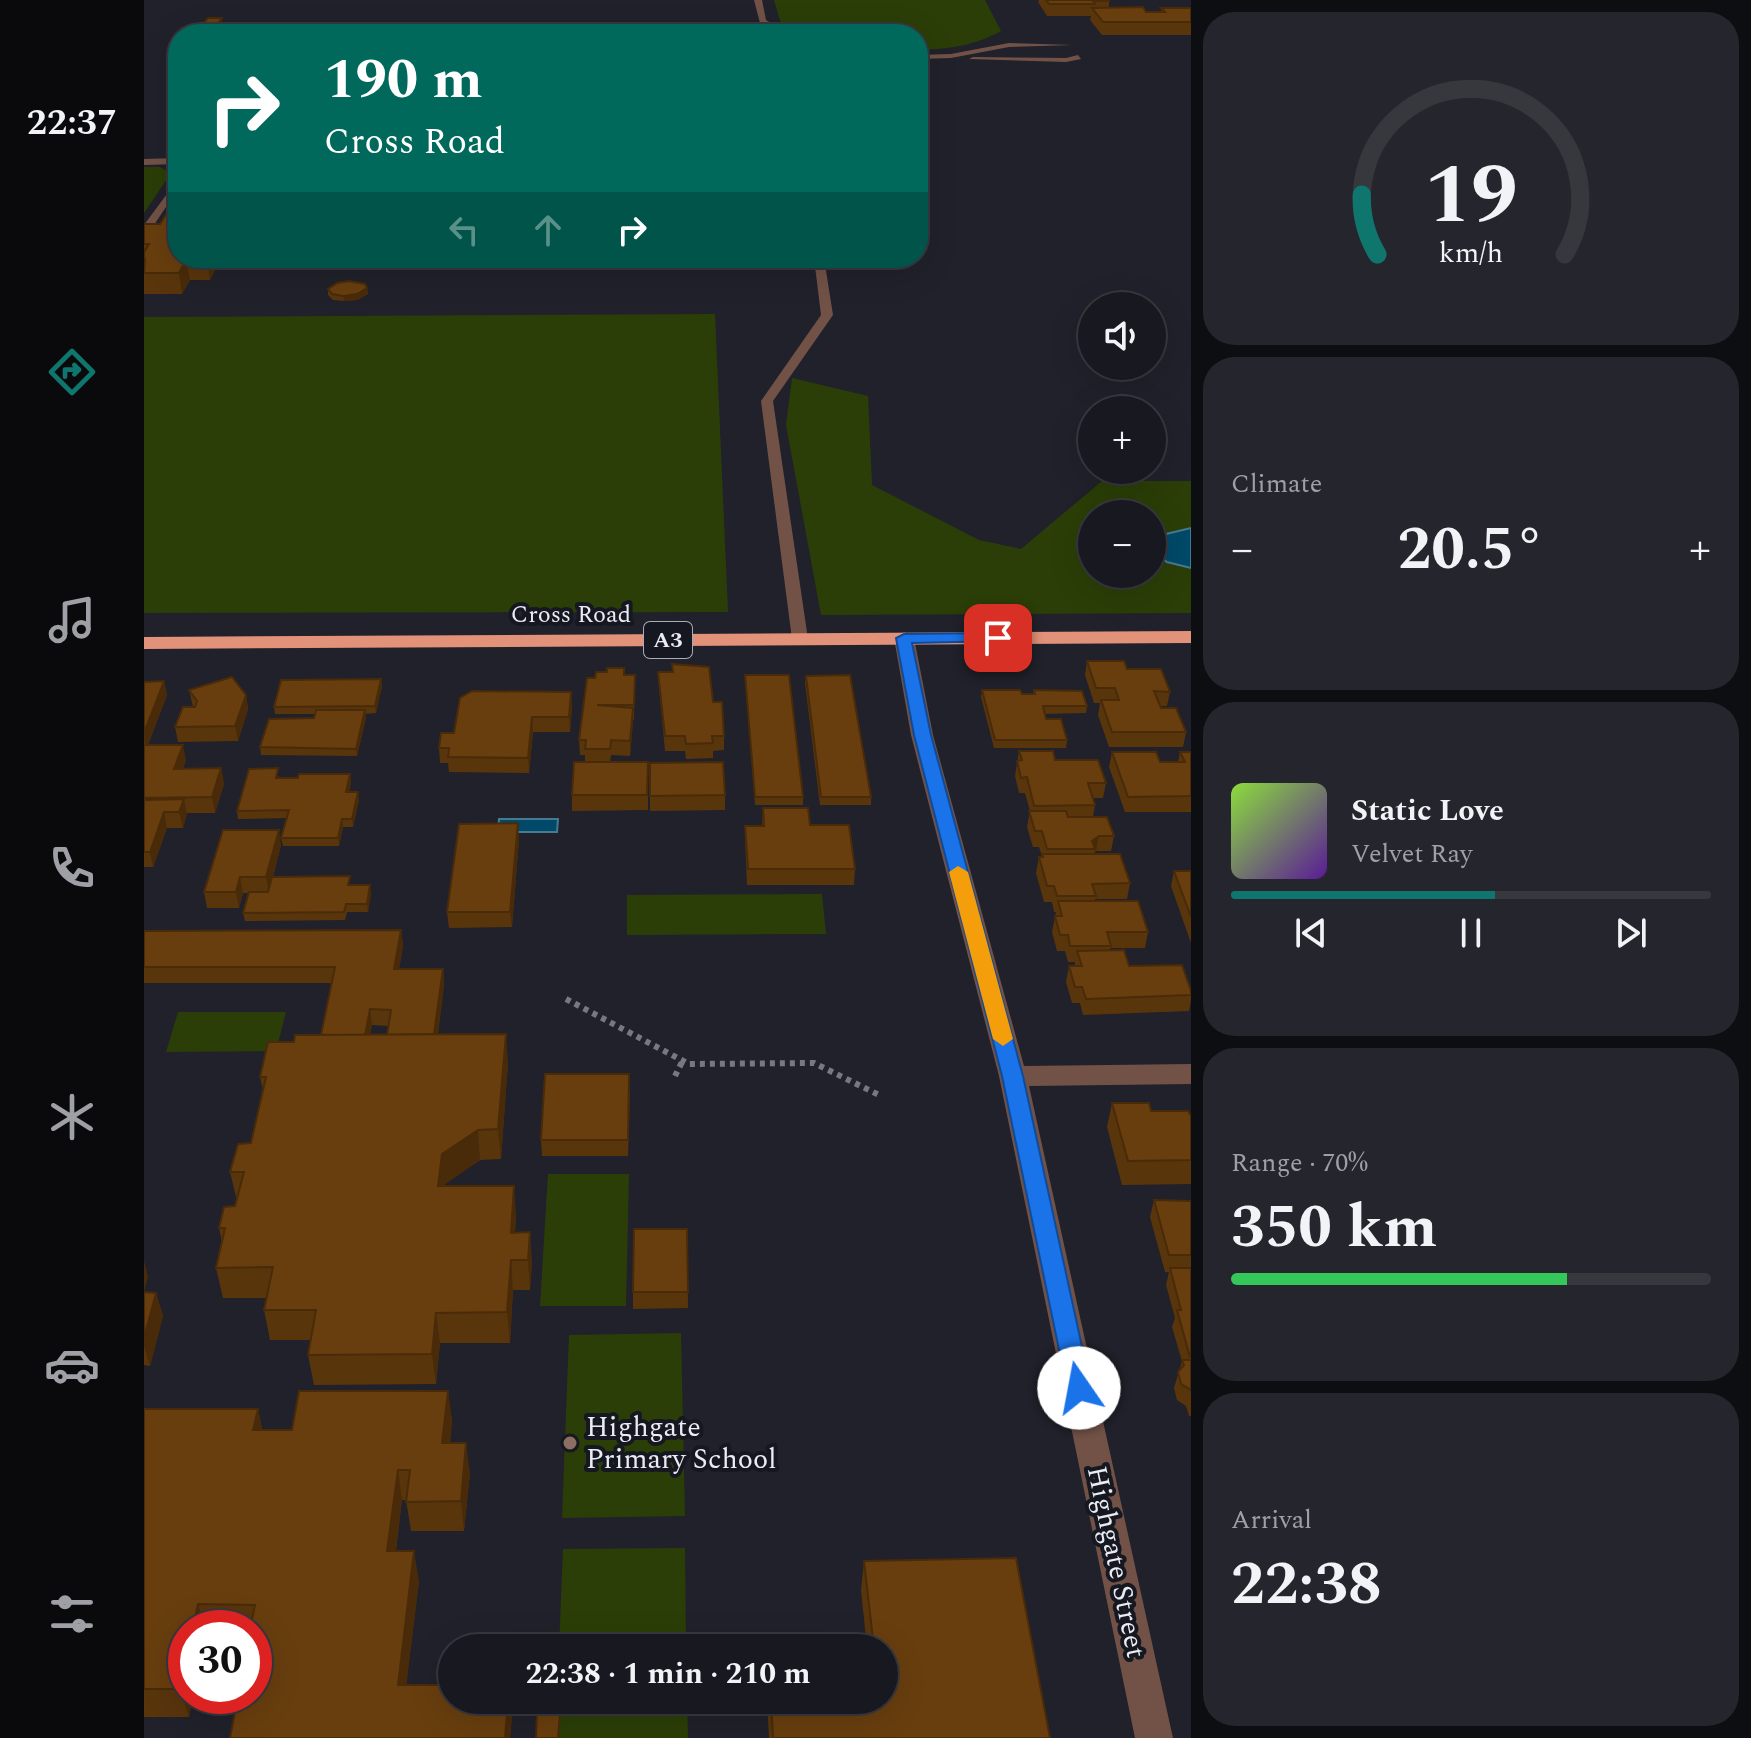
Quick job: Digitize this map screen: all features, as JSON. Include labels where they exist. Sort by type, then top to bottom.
[{"type":"highway","name":"Cross Road","points":[[144,643],[1191,637]]},
{"type":"street","name":"Highgate Street","points":[[904,638],[922,735],[1013,1076],[1154,1738]]},
{"type":"street","points":[[1013,1076],[1191,1074]]},
{"type":"lane","points":[[758,0],[763,21],[768,24]]},
{"type":"lane","points":[[956,56],[1009,45],[1069,45]]},
{"type":"lane","points":[[928,57],[1002,60],[1066,60],[1078,57]]},
{"type":"lane","points":[[144,162],[168,161]]},
{"type":"lane","points":[[144,232],[168,197]]},
{"type":"lane","points":[[800,639],[767,401],[827,315],[820,268]]},
{"type":"path","points":[[566,999],[689,1064],[814,1063],[879,1095]]},
{"type":"path","points":[[675,1076],[683,1060]]},
{"type":"green space","points":[[774,0],[985,0],[1001,31],[961,46],[928,50],[928,24],[781,24]]},
{"type":"green space","points":[[144,167],[160,167],[168,171],[168,177],[144,213]]},
{"type":"green space","points":[[715,314],[728,612],[144,613],[144,317]]},
{"type":"green space","points":[[792,378],[868,396],[872,485],[979,540],[1021,549],[1078,501],[1078,588],[1166,588],[1166,500],[1079,500],[1098,484],[1191,481],[1191,613],[821,615],[786,425]]},
{"type":"green space","points":[[822,894],[826,934],[627,935],[627,895]]},
{"type":"green space","points":[[178,1012],[286,1012],[276,1051],[166,1052]]},
{"type":"green space","points":[[548,1174],[629,1174],[626,1306],[540,1306]]},
{"type":"green space","points":[[681,1333],[685,1516],[562,1518],[569,1335]]},
{"type":"green space","points":[[685,1548],[686,1634],[560,1634],[563,1549]]},
{"type":"green space","points":[[556,1714],[687,1714],[688,1738],[555,1738]]},
{"type":"water","points":[[1191,528],[1191,568],[1166,561],[1166,534]]},
{"type":"water","points":[[499,819],[558,819],[557,832],[498,832]]},
{"type":"building","points":[[1046,0],[1109,0],[1109,1],[1049,4]]},
{"type":"building","points":[[1143,7],[1146,12],[1165,12],[1161,8],[1191,8],[1191,22],[1103,22],[1092,8]]},
{"type":"building","points":[[208,18],[222,18],[217,24],[203,24]]},
{"type":"building","points":[[168,211],[168,268],[182,268],[179,273],[144,273],[144,252],[149,244],[144,244],[144,224],[160,224]]},
{"type":"building","points":[[349,281],[365,284],[367,288],[357,294],[343,296],[332,294],[328,289],[337,283]]},
{"type":"building","points":[[1087,661],[1124,661],[1127,669],[1161,669],[1170,692],[1154,691],[1161,708],[1176,708],[1186,732],[1112,732],[1101,700],[1119,700],[1115,688],[1096,688]]},
{"type":"building","points":[[672,664],[709,667],[713,702],[722,702],[724,736],[712,736],[713,743],[686,744],[685,736],[665,736],[658,672],[673,672]]},
{"type":"building","points":[[607,668],[624,668],[624,675],[635,675],[634,705],[597,705],[633,708],[630,741],[611,740],[610,749],[585,749],[586,740],[579,740],[587,678],[595,678],[596,672],[607,672]]},
{"type":"building","points":[[745,675],[789,675],[803,797],[755,797]]},
{"type":"building","points":[[850,675],[871,797],[821,797],[806,676]]},
{"type":"building","points":[[232,677],[246,695],[235,726],[175,727],[183,707],[195,707],[197,701],[189,690]]},
{"type":"building","points":[[381,679],[375,706],[274,707],[281,680]]},
{"type":"building","points":[[164,681],[144,733],[144,682]]},
{"type":"building","points":[[982,690],[1020,690],[1022,694],[1035,694],[1034,690],[1082,691],[1087,706],[1043,706],[1046,719],[1061,719],[1067,740],[995,740]]},
{"type":"building","points":[[472,691],[571,692],[569,717],[532,717],[528,758],[448,757],[449,748],[439,748],[441,733],[454,733],[460,698]]},
{"type":"building","points":[[316,710],[365,710],[356,749],[260,747],[269,719],[314,718]]},
{"type":"building","points":[[144,745],[183,745],[174,769],[221,768],[212,797],[144,798]]},
{"type":"building","points":[[1019,751],[1053,751],[1055,760],[1098,760],[1106,783],[1088,783],[1095,805],[1034,806],[1027,777],[1021,778],[1017,761],[1022,760]]},
{"type":"building","points":[[1112,752],[1156,752],[1160,762],[1185,762],[1180,752],[1191,752],[1191,796],[1128,797]]},
{"type":"building","points":[[574,762],[648,762],[647,795],[572,795]]},
{"type":"building","points":[[723,762],[725,795],[650,796],[650,763]]},
{"type":"building","points":[[278,768],[276,778],[298,778],[299,774],[350,774],[346,792],[358,792],[352,819],[342,819],[338,838],[281,838],[289,810],[237,811],[249,769]]},
{"type":"building","points":[[184,799],[179,812],[164,812],[150,852],[144,852],[144,800]]},
{"type":"building","points":[[763,808],[808,808],[810,825],[849,825],[855,869],[748,869],[745,826],[764,826]]},
{"type":"building","points":[[1029,811],[1066,811],[1068,817],[1107,817],[1114,836],[1099,836],[1092,841],[1095,849],[1047,849],[1042,831],[1035,831]]},
{"type":"building","points":[[518,823],[510,912],[447,912],[459,824]]},
{"type":"building","points":[[223,830],[279,830],[266,877],[240,877],[236,892],[204,892]]},
{"type":"building","points":[[1042,854],[1120,854],[1130,883],[1092,884],[1096,896],[1057,896],[1054,886],[1047,886],[1039,857],[1043,857]]},
{"type":"building","points":[[1174,871],[1191,871],[1191,917]]},
{"type":"building","points":[[350,876],[348,885],[370,885],[367,904],[346,904],[344,912],[243,913],[249,892],[268,892],[272,877]]},
{"type":"building","points":[[1058,901],[1138,901],[1148,932],[1107,932],[1111,946],[1070,946],[1068,935],[1060,935],[1055,916],[1062,916]]},
{"type":"building","points":[[401,930],[394,969],[443,969],[434,1034],[387,1035],[391,1010],[370,1009],[365,1035],[321,1035],[335,967],[144,967],[144,931]]},
{"type":"building","points":[[1124,950],[1129,966],[1182,965],[1191,995],[1086,999],[1082,987],[1075,987],[1069,966],[1082,966],[1077,951]]},
{"type":"building","points":[[506,1034],[498,1129],[478,1130],[442,1154],[438,1186],[514,1186],[511,1233],[530,1232],[528,1260],[511,1260],[507,1312],[436,1313],[432,1354],[308,1355],[316,1310],[264,1310],[273,1267],[216,1268],[225,1228],[219,1228],[224,1207],[235,1206],[244,1172],[230,1172],[238,1144],[251,1143],[266,1077],[260,1077],[268,1042],[294,1042],[295,1035]]},
{"type":"building","points":[[545,1074],[629,1074],[628,1140],[541,1140]]},
{"type":"building","points":[[1112,1103],[1149,1103],[1151,1111],[1188,1111],[1191,1116],[1191,1160],[1128,1161]]},
{"type":"building","points":[[1154,1200],[1191,1201],[1191,1255],[1169,1255]]},
{"type":"building","points":[[634,1229],[687,1229],[688,1292],[633,1292]]},
{"type":"building","points":[[1170,1268],[1191,1268],[1191,1357],[1177,1310],[1181,1310]]},
{"type":"building","points":[[144,1292],[156,1293],[144,1338]]},
{"type":"building","points":[[1182,1360],[1191,1360],[1191,1390],[1181,1384],[1178,1372],[1184,1365]]},
{"type":"building","points":[[299,1391],[448,1391],[442,1443],[466,1443],[461,1501],[406,1502],[410,1470],[398,1470],[387,1551],[414,1551],[398,1685],[438,1685],[438,1714],[507,1714],[505,1738],[230,1738],[235,1714],[272,1714],[272,1610],[254,1610],[255,1605],[198,1604],[197,1610],[168,1610],[168,1689],[144,1689],[144,1409],[258,1409],[253,1430],[292,1430]]},
{"type":"building","points":[[1016,1558],[1050,1738],[773,1738],[772,1714],[898,1714],[898,1634],[872,1634],[864,1561]]},
{"type":"building","points":[[537,1714],[560,1714],[558,1738],[536,1738]]},
{"type":"slow traffic","points":[[958,872],[1003,1039]]},
{"type":"place","name":"Highgate Primary School","points":[[570,1443]]},
{"type":"route","points":[[998,638],[904,638],[922,735],[1013,1076],[1079,1388]]}]
